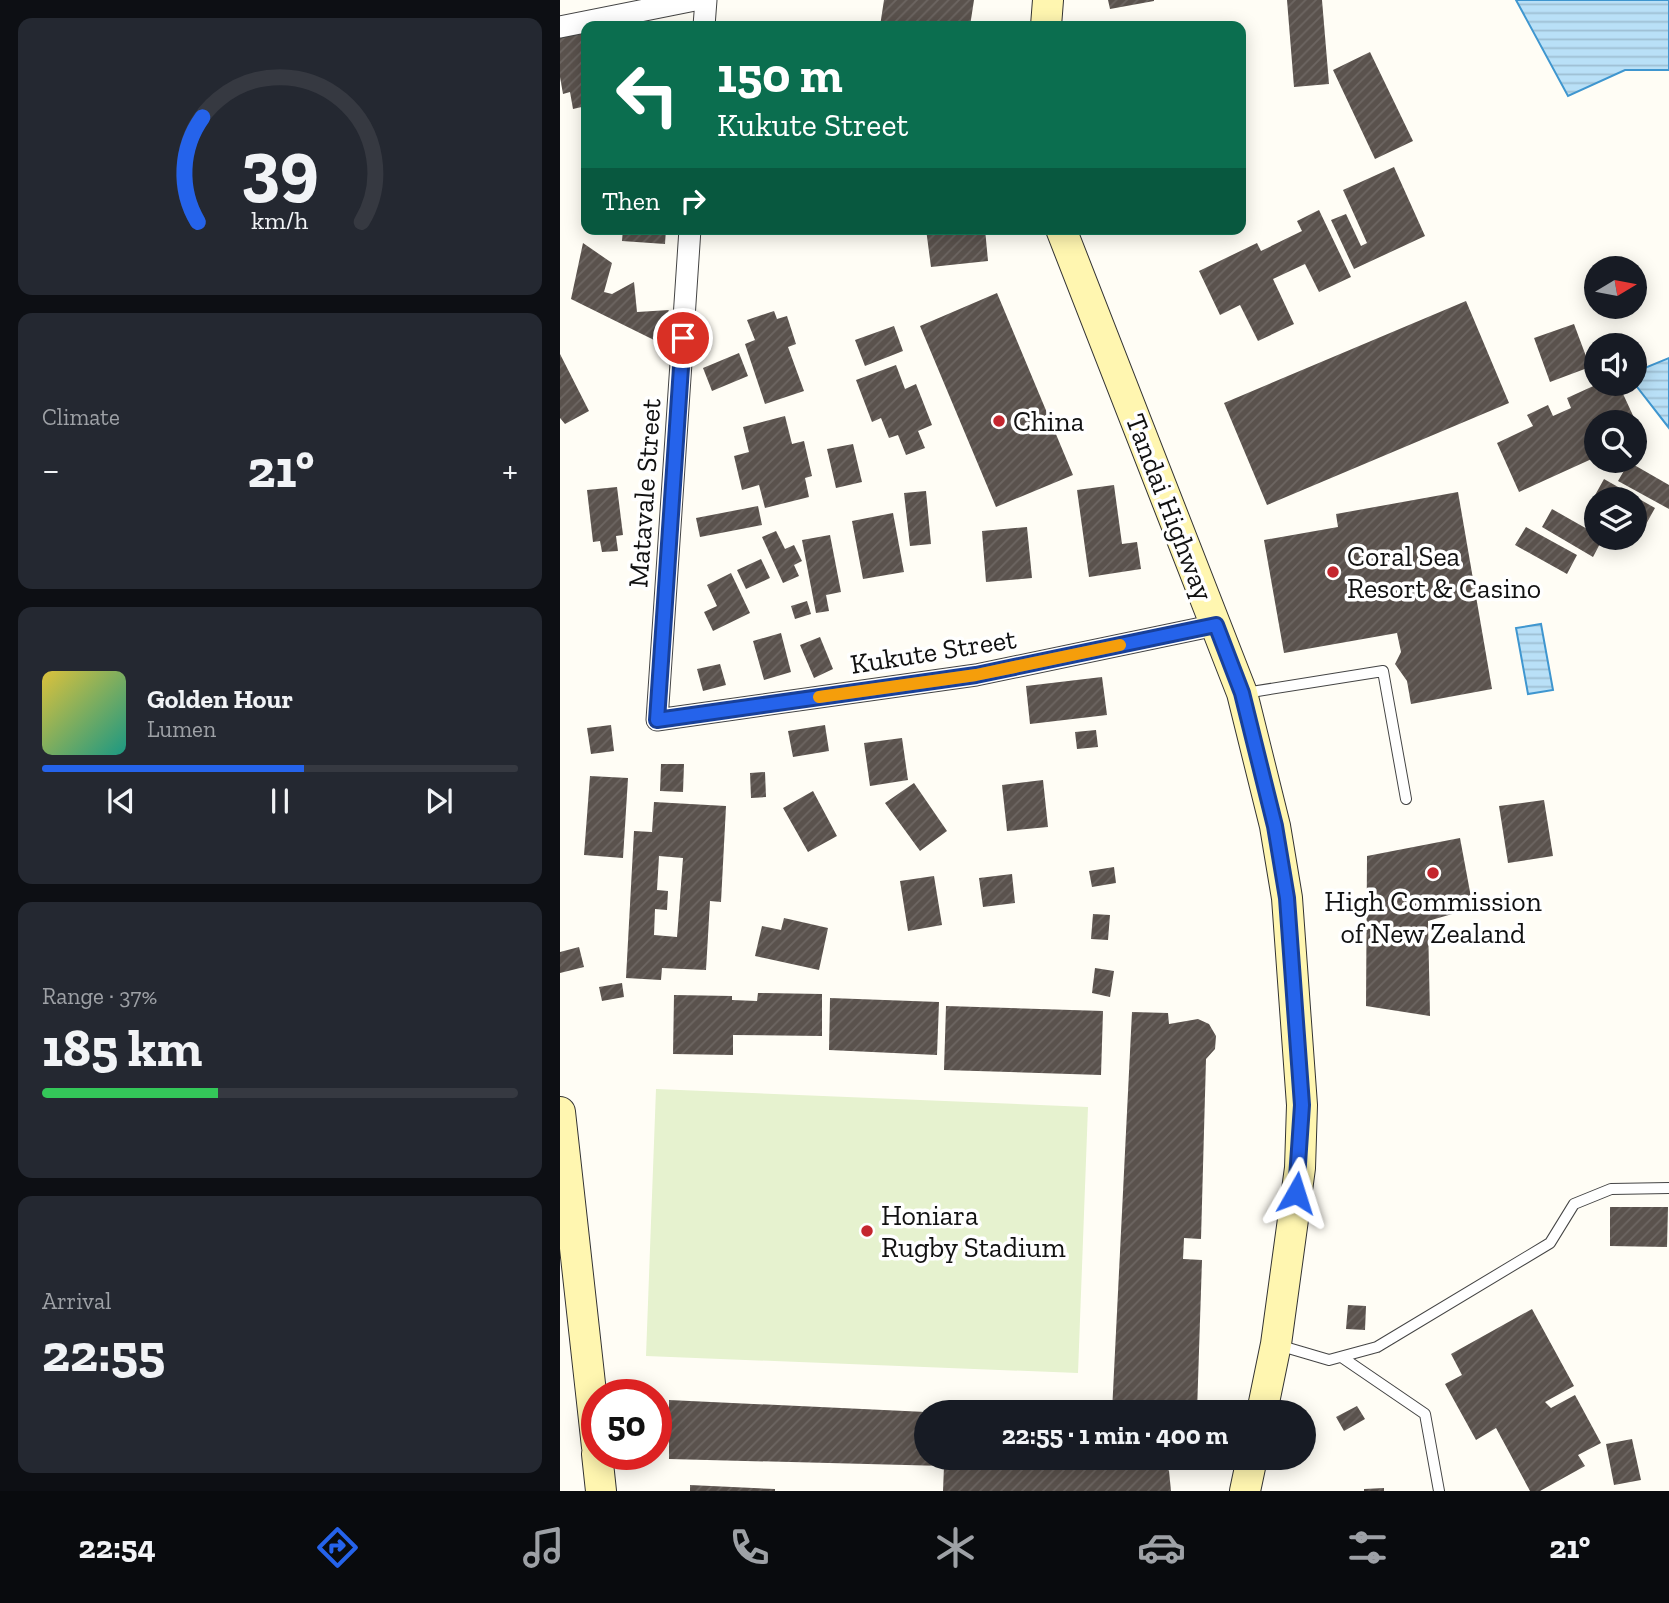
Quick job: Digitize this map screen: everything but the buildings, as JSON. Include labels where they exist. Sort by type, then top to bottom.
[{"type":"main road","points":[[1046,21],[1048,0]]},
{"type":"main road","name":"Tandai Highway","points":[[1063,235],[1242,693],[1275,826],[1287,898],[1302,1105],[1300,1168],[1276,1344],[1264,1400]]},
{"type":"main road","points":[[560,1112],[589,1379]]},
{"type":"main road","points":[[599,1470],[601,1491]]},
{"type":"main road","points":[[1245,1491],[1249,1470]]},
{"type":"street","points":[[586,21],[695,0]]},
{"type":"street","points":[[704,21],[706,0]]},
{"type":"street","points":[[560,26],[581,22]]},
{"type":"street","name":"Matavale Street","points":[[657,720],[690,235]]},
{"type":"street","name":"Kukute Street","points":[[657,720],[976,675],[1216,625]]},
{"type":"lane","points":[[1242,693],[1383,671],[1406,799]]},
{"type":"lane","points":[[1276,1344],[1329,1360],[1377,1348],[1550,1243],[1574,1205],[1611,1189],[1669,1188]]},
{"type":"lane","points":[[1343,1358],[1425,1413],[1439,1491]]},
{"type":"green space","name":"Honiara Rugby Stadium","points":[[656,1089],[1088,1107],[1078,1373],[646,1356]]},
{"type":"water","points":[[1516,0],[1669,0],[1669,70],[1625,70],[1568,96]]},
{"type":"water","points":[[1669,358],[1669,428],[1644,396],[1647,396],[1647,367]]},
{"type":"water","points":[[1541,624],[1553,690],[1528,694],[1516,628]]},
{"type":"slow traffic","points":[[819,697],[976,675],[1120,645]]},
{"type":"place","name":"China","points":[[999,421]]},
{"type":"place","name":"Coral Sea Resort & Casino","points":[[1333,572]]},
{"type":"place","name":"High Commission of New Zealand","points":[[1433,873]]},
{"type":"place","name":"Honiara Rugby Stadium","points":[[867,1231]]},
{"type":"route","points":[[683,338],[657,720],[976,675],[1216,625],[1242,693],[1275,826],[1287,898],[1302,1105],[1300,1168],[1296,1193]]}]
